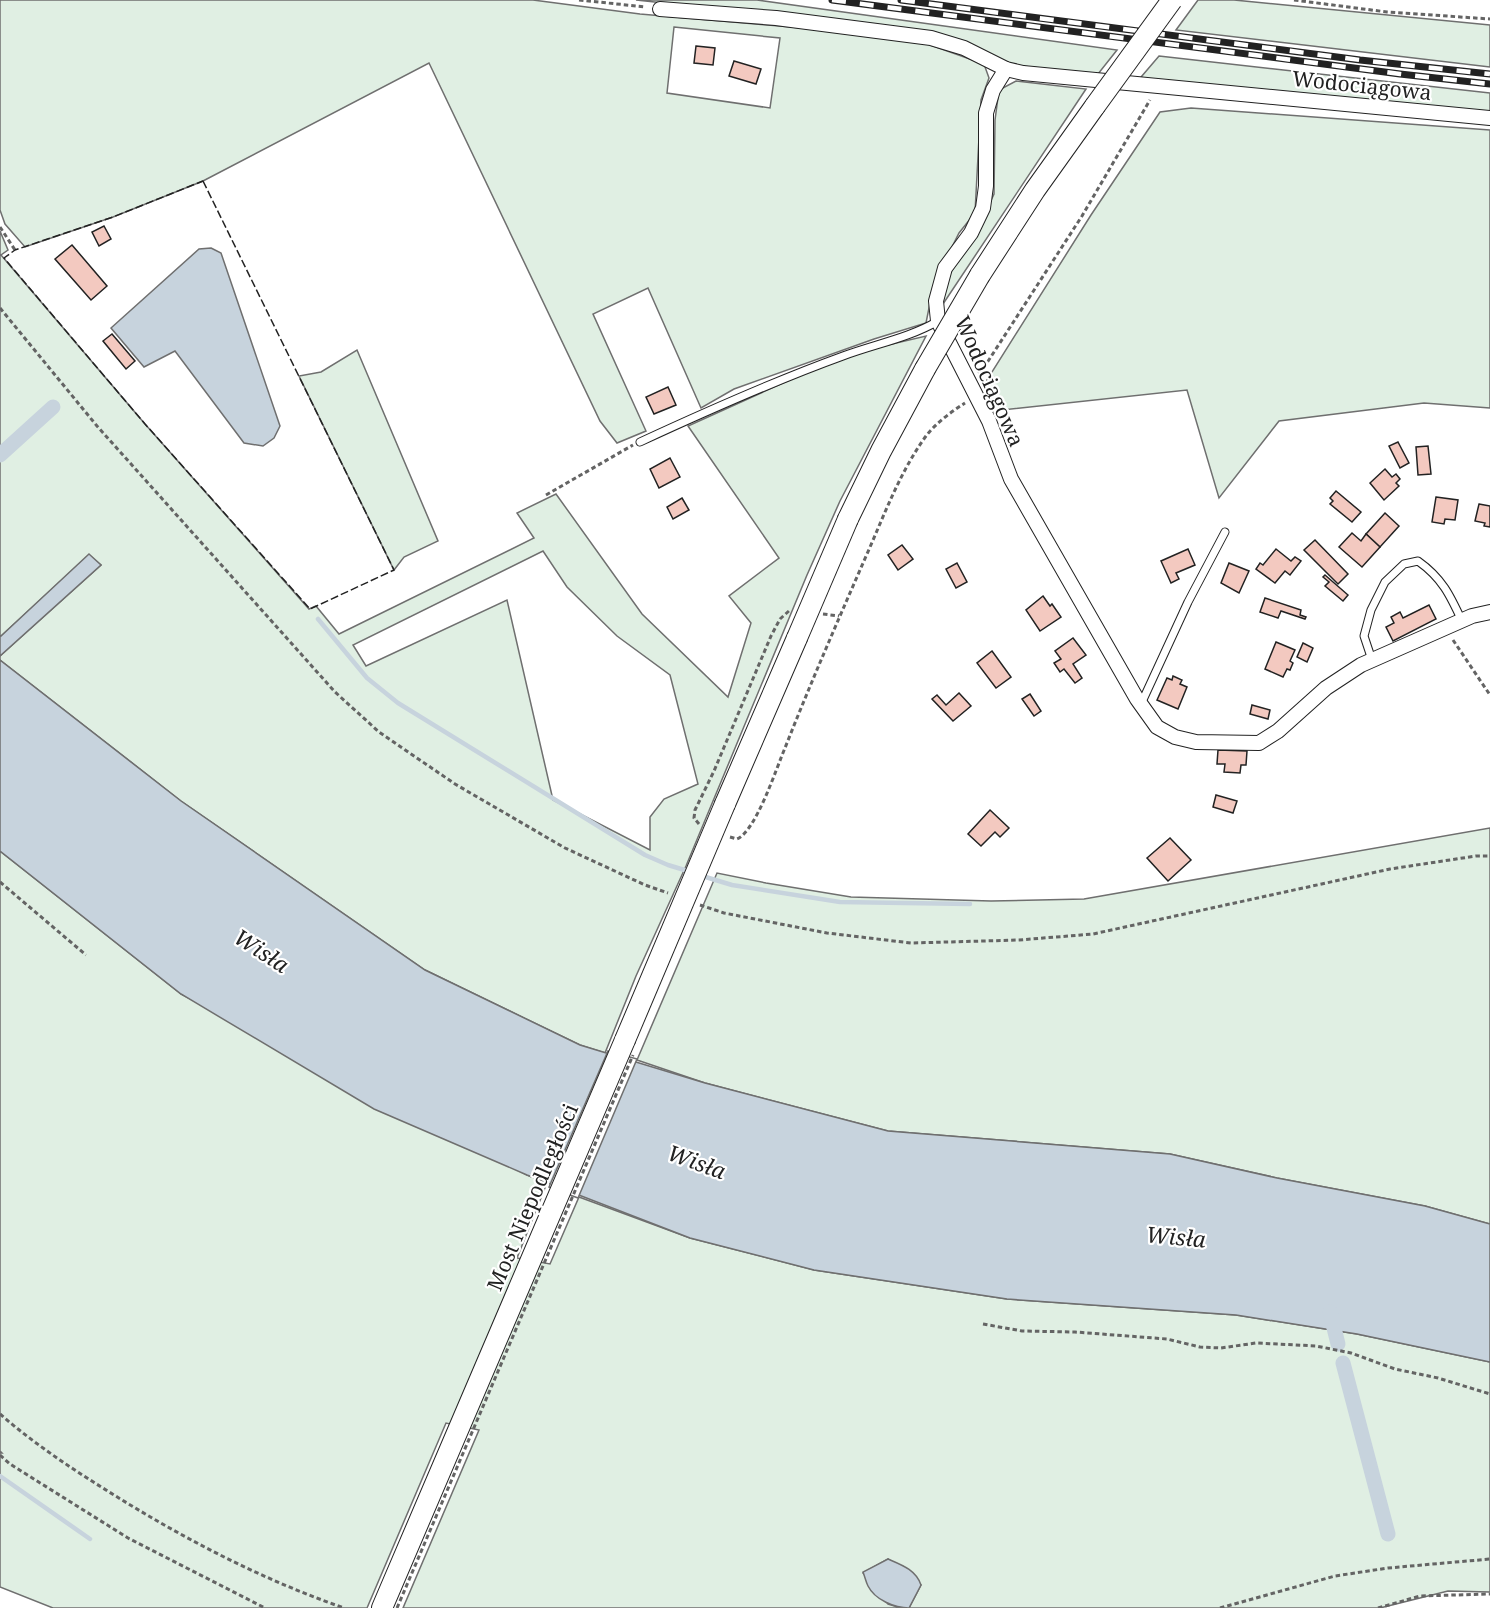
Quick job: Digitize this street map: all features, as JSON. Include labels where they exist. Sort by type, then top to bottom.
[{"type":"main road","name":"Most Niepodległości","points":[[382,1608],[796,638],[848,519],[881,451],[980,274],[1017,217],[1172,0]]},
{"type":"street","points":[[660,9],[776,18],[931,38],[964,48],[1006,69]]},
{"type":"street","name":"Wodociągowa","points":[[1490,118],[1023,73],[1006,69],[993,90],[986,113],[986,186],[983,208],[971,233],[945,268],[936,301],[938,321],[989,422],[1011,478],[1141,704],[1157,727],[1175,737],[1196,742],[1259,743],[1278,731],[1326,688],[1361,665],[1462,621],[1490,612]]},
{"type":"lane","points":[[640,442],[729,401],[845,355],[922,330],[938,321]]},
{"type":"lane","points":[[1141,704],[1188,602],[1225,532]]},
{"type":"lane","points":[[1372,660],[1364,636],[1371,610],[1385,582],[1404,564],[1418,561],[1434,572],[1447,589],[1462,621]]},
{"type":"path","points":[[579,0],[660,9]]},
{"type":"path","points":[[1294,0],[1387,12],[1490,20]]},
{"type":"path","points":[[968,380],[983,369],[1043,279],[1127,141],[1158,85]]},
{"type":"path","points":[[0,227],[15,250]]},
{"type":"path","points":[[0,308],[97,426],[336,692],[379,732],[454,784],[565,848],[645,885],[668,893]]},
{"type":"path","points":[[546,495],[640,442]]},
{"type":"path","points":[[1444,629],[1490,695]]},
{"type":"path","points":[[725,839],[729,829]]},
{"type":"path","points":[[690,901],[724,913],[827,933],[901,942],[1019,940],[1093,934],[1390,869],[1476,856],[1490,856]]},
{"type":"path","points":[[0,882],[86,955]]},
{"type":"path","points":[[397,1608],[637,1046]]},
{"type":"path","points":[[983,1324],[1022,1331],[1075,1332],[1167,1339],[1200,1347],[1221,1348],[1256,1343],[1316,1346],[1351,1353],[1395,1369],[1449,1380],[1490,1394]]},
{"type":"path","points":[[0,1414],[83,1476],[175,1532],[294,1591],[344,1608]]},
{"type":"path","points":[[0,1455],[10,1464],[128,1538],[265,1608]]},
{"type":"path","points":[[1220,1608],[1335,1576],[1388,1568],[1490,1559]]},
{"type":"path","points":[[1378,1608],[1420,1596],[1490,1594]]},
{"type":"green space","points":[[0,0],[533,0],[640,14],[883,35],[919,41],[984,64],[989,78],[981,100],[975,213],[959,233],[934,283],[926,323],[734,389],[701,408],[648,288],[593,314],[646,431],[617,443],[600,421],[429,63],[203,181],[113,217],[25,247],[5,224],[0,210]],"holes":[[[674,27],[780,38],[770,108],[667,93]]]},
{"type":"green space","points":[[636,0],[757,0],[1117,50],[1098,74],[1012,65],[935,32]]},
{"type":"green space","points":[[1198,0],[1234,0],[1490,25],[1490,67],[1176,30]]},
{"type":"green space","points":[[1159,56],[1490,93],[1490,117],[1136,83]]},
{"type":"green space","points":[[1016,81],[1086,89],[941,307],[949,275],[975,235],[994,194],[995,120],[999,90]]},
{"type":"green space","points":[[1191,108],[1490,130],[1490,408],[1424,403],[1279,421],[1219,498],[1187,390],[993,411],[985,383],[1091,215],[1160,112]]},
{"type":"green space","points":[[0,231],[8,250],[1,255],[145,424],[309,609],[316,606],[339,634],[534,538],[517,513],[556,494],[642,614],[728,697],[751,623],[729,596],[779,558],[688,426],[845,355],[926,336],[840,501],[605,1053],[580,1045],[425,970],[181,801],[0,660],[0,656],[101,565],[89,555],[0,637]],"holes":[[[543,551],[567,587],[617,636],[670,675],[698,784],[664,799],[650,817],[650,850],[553,800],[507,600],[366,666],[353,645]]]},
{"type":"green space","points":[[357,350],[438,541],[404,557],[394,570],[299,376],[321,372]]},
{"type":"green space","points":[[1490,828],[1490,1224],[1425,1206],[1277,1178],[1170,1154],[888,1131],[705,1083],[637,1060],[717,873],[851,897],[991,901],[1084,899]]},
{"type":"green space","points":[[0,851],[181,994],[527,1175],[547,1183],[517,1258],[550,1264],[579,1197],[690,1238],[814,1270],[1007,1299],[1236,1315],[1357,1334],[1490,1362],[1490,1592],[1448,1591],[1380,1608],[909,1608],[921,1585],[888,1559],[863,1573],[888,1604],[901,1608],[403,1608],[479,1430],[446,1423],[367,1608],[53,1608],[0,1587],[0,1453],[2,1453],[0,1451]]},
{"type":"water","points":[[211,248],[221,253],[280,426],[274,438],[263,446],[244,443],[175,351],[144,367],[111,328],[199,249]]},
{"type":"water","points":[[89,554],[101,565],[0,656],[0,637]]},
{"type":"water","name":"Wisła","points":[[0,660],[181,801],[425,970],[580,1045],[705,1083],[888,1131],[1170,1154],[1277,1178],[1425,1206],[1490,1224],[1490,1362],[1357,1334],[1236,1315],[1007,1299],[814,1270],[690,1238],[527,1175],[374,1109],[181,994],[0,851]]},
{"type":"water","points":[[888,1559],[912,1572],[919,1580],[921,1585],[909,1608],[898,1607],[886,1602],[875,1595],[867,1584],[863,1572]]},
{"type":"pier","points":[[608,1051],[637,1059],[578,1198],[549,1187]]},
{"type":"building","points":[[696,46],[715,48],[713,65],[694,63]]},
{"type":"building","points":[[734,61],[761,69],[756,84],[729,76]]},
{"type":"building","points":[[104,226],[111,239],[99,246],[92,232]]},
{"type":"building","points":[[72,245],[107,286],[91,300],[55,259]]},
{"type":"building","points":[[112,334],[135,361],[126,369],[103,341]]},
{"type":"building","points":[[668,387],[676,405],[654,414],[646,397]]},
{"type":"building","points":[[1398,442],[1409,463],[1400,468],[1389,446]]},
{"type":"building","points":[[1428,446],[1431,474],[1418,475],[1416,447]]},
{"type":"building","points":[[670,458],[680,477],[659,488],[650,469]]},
{"type":"building","points":[[1385,469],[1392,477],[1396,474],[1400,479],[1396,483],[1399,486],[1384,500],[1370,483]]},
{"type":"building","points":[[1336,491],[1361,512],[1352,522],[1330,504],[1333,501],[1330,498]]},
{"type":"building","points":[[1436,497],[1458,500],[1455,520],[1445,519],[1444,524],[1432,522]]},
{"type":"building","points":[[682,498],[689,510],[673,519],[667,507]]},
{"type":"building","points":[[1479,504],[1490,506],[1490,527],[1484,526],[1485,523],[1475,521]]},
{"type":"building","points":[[1385,513],[1399,526],[1380,547],[1366,534]]},
{"type":"building","points":[[1352,533],[1361,541],[1366,534],[1380,547],[1362,567],[1339,547]]},
{"type":"building","points":[[1315,540],[1348,574],[1338,584],[1304,550]]},
{"type":"building","points":[[902,545],[913,559],[898,570],[888,555]]},
{"type":"building","points":[[1188,549],[1195,565],[1176,573],[1179,579],[1171,583],[1161,561]]},
{"type":"building","points":[[1276,549],[1291,561],[1295,557],[1301,561],[1290,575],[1285,571],[1275,583],[1256,569],[1260,563],[1263,565]]},
{"type":"building","points":[[957,563],[967,582],[956,588],[946,569]]},
{"type":"building","points":[[1229,563],[1249,571],[1239,593],[1221,583]]},
{"type":"building","points":[[1325,575],[1348,595],[1343,601],[1325,586],[1329,582],[1323,577]]},
{"type":"building","points":[[1043,596],[1061,617],[1040,631],[1026,610]]},
{"type":"building","points":[[1265,598],[1301,610],[1300,615],[1306,617],[1305,619],[1281,611],[1278,618],[1260,612]]},
{"type":"building","points":[[1429,605],[1436,619],[1393,641],[1386,627],[1394,623],[1391,617],[1400,612],[1403,618]]},
{"type":"building","points":[[1073,638],[1086,655],[1073,664],[1082,678],[1075,683],[1064,669],[1060,672],[1054,663],[1061,659],[1055,651]]},
{"type":"building","points":[[1276,642],[1295,650],[1290,661],[1293,663],[1290,670],[1287,669],[1283,677],[1265,669]]},
{"type":"building","points":[[1303,643],[1313,648],[1307,662],[1297,657]]},
{"type":"building","points":[[992,651],[1011,677],[996,688],[977,663]]},
{"type":"building","points":[[1173,676],[1182,680],[1180,684],[1187,687],[1178,709],[1157,700],[1167,678],[1172,680]]},
{"type":"building","points":[[959,693],[971,706],[953,721],[932,699],[937,695],[946,705]]},
{"type":"building","points":[[1030,694],[1041,711],[1034,716],[1022,699]]},
{"type":"building","points":[[1252,705],[1270,710],[1268,719],[1250,714]]},
{"type":"building","points":[[1218,750],[1247,751],[1246,765],[1241,765],[1240,773],[1224,772],[1225,764],[1217,764]]},
{"type":"building","points":[[1216,795],[1237,801],[1233,813],[1213,807]]},
{"type":"building","points":[[990,810],[1009,828],[1000,837],[995,832],[981,846],[968,834]]},
{"type":"building","points":[[1170,838],[1191,860],[1168,881],[1147,858]]},
{"type":"waterway","points":[[0,455],[53,407]]},
{"type":"waterway","points":[[318,619],[367,678],[398,703],[645,855],[691,872]]},
{"type":"waterway","points":[[699,875],[732,885],[840,902],[970,904]]},
{"type":"waterway","points":[[1330,1312],[1338,1344]]},
{"type":"waterway","points":[[1343,1363],[1388,1534]]},
{"type":"waterway","points":[[0,1476],[90,1539]]},
{"type":"railway","points":[[832,0],[1490,84]]},
{"type":"railway","points":[[901,0],[1360,60],[1490,74]]},
{"type":"fence","points":[[203,181],[394,570],[310,609],[145,424],[4,258],[15,250],[113,217],[203,181]]}]
